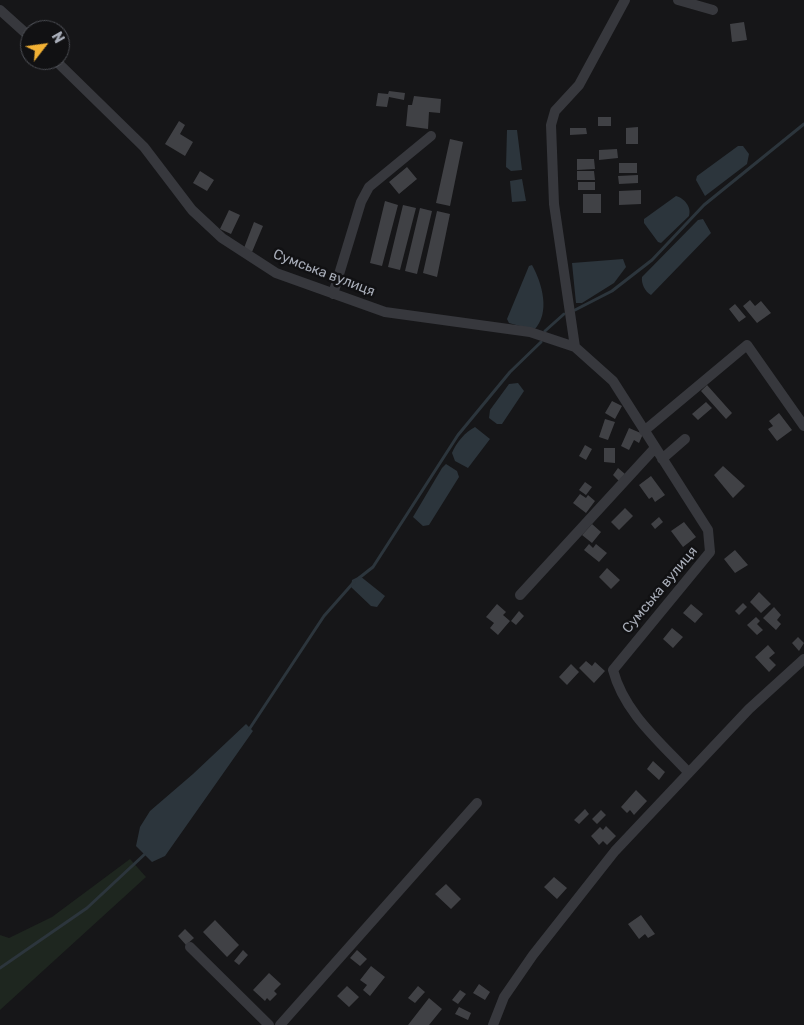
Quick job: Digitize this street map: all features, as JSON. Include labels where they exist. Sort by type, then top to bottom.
[{"type":"street","points":[[575,347],[554,204],[551,125],[555,111],[579,85],[625,0]]},
{"type":"street","points":[[678,0],[713,10]]},
{"type":"street","points":[[0,10],[20,28]]},
{"type":"street","name":"Сумська вулиця","points":[[64,70],[144,147],[192,210],[222,238],[276,272],[385,312],[530,332],[575,347],[613,381],[708,530],[710,552],[612,670],[617,686],[629,708],[688,772]]},
{"type":"street","points":[[333,294],[361,202],[369,187],[431,136]]},
{"type":"street","points":[[644,431],[747,345],[804,426]]},
{"type":"street","points":[[662,459],[685,439]]},
{"type":"street","points":[[520,595],[655,448]]},
{"type":"street","points":[[493,1025],[504,996],[533,955],[615,851],[749,709],[804,659]]},
{"type":"street","points":[[280,1025],[476,803]]},
{"type":"street","points":[[190,947],[270,1025]]},
{"type":"shaded area","points":[[507,130],[517,130],[522,170],[511,171],[506,167]]},
{"type":"shaded area","points":[[738,146],[743,146],[749,154],[747,164],[705,196],[696,180],[697,176]]},
{"type":"shaded area","points":[[522,179],[526,201],[512,202],[510,181]]},
{"type":"shaded area","points":[[676,196],[687,203],[689,216],[661,243],[658,242],[644,223],[644,219]]},
{"type":"shaded area","points":[[703,219],[711,233],[651,295],[649,294],[644,287],[642,277],[698,220]]},
{"type":"shaded area","points":[[623,259],[626,267],[614,283],[582,303],[576,303],[572,263]]},
{"type":"shaded area","points":[[532,265],[542,289],[543,298],[542,315],[534,330],[509,323],[507,319],[529,266]]},
{"type":"shaded area","points":[[518,383],[524,391],[502,424],[497,424],[489,418],[490,410],[509,384]]},
{"type":"shaded area","points":[[475,427],[490,439],[468,468],[455,461],[452,453],[461,438]]},
{"type":"shaded area","points":[[446,464],[457,471],[459,477],[429,525],[423,526],[413,517]]},
{"type":"shaded area","points":[[360,576],[385,596],[377,607],[371,606],[351,587],[352,580]]},
{"type":"shaded area","points":[[246,724],[253,731],[165,856],[152,862],[136,846],[140,827],[150,811]]},
{"type":"shaded area","points":[[130,859],[146,877],[0,1010],[0,935],[9,938],[52,917]]},
{"type":"building","points":[[744,22],[747,40],[732,42],[730,24]]},
{"type":"building","points":[[389,91],[405,93],[404,100],[389,97],[387,107],[376,106],[378,93],[388,94]]},
{"type":"building","points":[[414,96],[441,99],[440,113],[429,112],[428,129],[406,126],[408,105],[412,105]]},
{"type":"building","points":[[598,117],[611,117],[611,126],[598,126]]},
{"type":"building","points":[[179,121],[185,125],[180,134],[193,142],[185,156],[165,144]]},
{"type":"building","points":[[638,127],[638,144],[626,144],[626,128]]},
{"type":"building","points":[[570,128],[586,128],[587,134],[570,135]]},
{"type":"building","points":[[450,139],[463,142],[450,206],[436,203]]},
{"type":"building","points":[[617,149],[618,158],[599,160],[599,150]]},
{"type":"building","points":[[577,159],[594,159],[595,169],[577,170]]},
{"type":"building","points":[[619,163],[637,163],[637,173],[619,173]]},
{"type":"building","points":[[407,167],[417,179],[399,194],[389,182]]},
{"type":"building","points":[[200,171],[214,180],[207,191],[193,183]]},
{"type":"building","points":[[577,171],[594,171],[595,180],[577,180]]},
{"type":"building","points":[[638,175],[638,183],[619,184],[618,176]]},
{"type":"building","points":[[578,182],[595,182],[595,190],[578,190]]},
{"type":"building","points":[[641,190],[641,204],[619,205],[619,191]]},
{"type":"building","points":[[583,194],[601,194],[601,213],[583,213]]},
{"type":"building","points":[[385,201],[398,205],[382,266],[370,263]]},
{"type":"building","points":[[403,205],[416,208],[400,270],[388,267]]},
{"type":"building","points":[[420,208],[432,211],[417,274],[405,271]]},
{"type":"building","points":[[229,210],[240,215],[231,234],[220,229]]},
{"type":"building","points":[[437,211],[450,214],[437,277],[423,273]]},
{"type":"building","points":[[254,222],[263,226],[252,252],[244,248]]},
{"type":"building","points":[[750,300],[755,306],[761,301],[771,313],[757,323],[743,306]]},
{"type":"building","points":[[735,304],[746,317],[739,322],[729,309]]},
{"type":"building","points":[[707,385],[732,413],[726,419],[701,391]]},
{"type":"building","points":[[612,401],[622,406],[615,419],[605,413]]},
{"type":"building","points":[[706,402],[712,408],[698,420],[692,414]]},
{"type":"building","points":[[779,413],[792,430],[777,441],[768,429],[773,426],[769,421]]},
{"type":"building","points":[[605,419],[615,422],[608,440],[599,437]]},
{"type":"building","points":[[629,428],[643,434],[639,443],[634,440],[629,450],[621,446]]},
{"type":"building","points":[[585,445],[592,449],[586,460],[579,456]]},
{"type":"building","points":[[604,448],[615,448],[615,463],[604,462]]},
{"type":"building","points":[[723,466],[745,486],[733,498],[714,475]]},
{"type":"building","points":[[618,468],[625,474],[619,481],[613,475]]},
{"type":"building","points":[[651,476],[665,495],[655,502],[652,497],[649,499],[639,485]]},
{"type":"building","points":[[585,482],[592,487],[586,495],[579,490]]},
{"type":"building","points":[[580,494],[586,498],[588,495],[595,501],[586,513],[573,503]]},
{"type":"building","points":[[625,508],[633,516],[619,530],[611,522]]},
{"type":"building","points":[[659,517],[663,522],[655,529],[651,524]]},
{"type":"building","points":[[684,522],[696,537],[683,547],[671,531]]},
{"type":"building","points":[[592,524],[601,532],[592,543],[582,535]]},
{"type":"building","points":[[589,544],[593,548],[596,544],[607,553],[599,562],[584,550]]},
{"type":"building","points":[[735,550],[748,565],[735,573],[724,559]]},
{"type":"building","points":[[607,568],[620,580],[611,589],[599,577]]},
{"type":"building","points":[[759,592],[771,604],[761,613],[750,602]]},
{"type":"building","points":[[743,603],[747,607],[739,615],[735,611]]},
{"type":"building","points":[[497,604],[506,612],[503,615],[510,621],[498,635],[490,628],[494,623],[486,617]]},
{"type":"building","points":[[691,604],[703,614],[695,623],[683,613]]},
{"type":"building","points":[[774,607],[781,615],[777,620],[781,624],[776,630],[763,618]]},
{"type":"building","points":[[519,611],[524,616],[516,625],[511,621]]},
{"type":"building","points":[[756,617],[760,621],[757,624],[763,630],[757,635],[747,625]]},
{"type":"building","points":[[672,628],[683,637],[673,648],[663,639]]},
{"type":"building","points":[[798,637],[804,643],[799,651],[792,643]]},
{"type":"building","points":[[768,645],[775,653],[769,658],[776,665],[769,672],[755,657]]},
{"type":"building","points":[[586,661],[592,666],[595,662],[605,671],[594,683],[579,668]]},
{"type":"building","points":[[571,664],[579,672],[567,685],[559,677]]},
{"type":"building","points":[[653,761],[665,772],[659,780],[647,769]]},
{"type":"building","points":[[636,790],[647,801],[634,815],[630,810],[627,813],[621,807]]},
{"type":"building","points":[[585,809],[589,814],[579,824],[574,820]]},
{"type":"building","points":[[601,810],[606,815],[597,824],[592,819]]},
{"type":"building","points":[[606,826],[616,836],[607,845],[603,841],[599,845],[591,836],[600,827],[603,830]]},
{"type":"building","points":[[554,877],[567,888],[557,899],[544,887]]},
{"type":"building","points":[[446,884],[461,899],[451,909],[435,894]]},
{"type":"building","points":[[641,915],[655,934],[648,938],[645,934],[639,939],[628,924]]},
{"type":"building","points":[[215,920],[239,945],[227,957],[203,932]]},
{"type":"building","points":[[185,929],[194,938],[186,945],[178,936]]},
{"type":"building","points":[[243,950],[248,955],[239,965],[234,961]]},
{"type":"building","points":[[357,950],[367,959],[360,966],[350,958]]},
{"type":"building","points":[[371,966],[385,977],[370,996],[363,990],[367,985],[360,980]]},
{"type":"building","points":[[269,973],[281,984],[274,991],[277,994],[270,1001],[267,998],[265,1001],[253,990]]},
{"type":"building","points":[[479,984],[490,992],[485,1000],[473,993]]},
{"type":"building","points":[[347,986],[359,997],[349,1007],[337,996]]},
{"type":"building","points":[[418,986],[425,992],[415,1003],[408,998]]},
{"type":"building","points":[[460,990],[466,994],[458,1004],[452,1000]]},
{"type":"building","points":[[429,998],[442,1009],[429,1025],[408,1025]]},
{"type":"building","points":[[459,1007],[471,1013],[468,1020],[455,1014]]},
{"type":"waterway","points":[[575,310],[612,291],[652,260],[704,205],[804,124]]},
{"type":"waterway","points":[[545,331],[564,314]]},
{"type":"waterway","points":[[359,578],[373,567],[458,435],[510,372],[541,342]]},
{"type":"waterway","points":[[248,731],[324,616],[354,582]]},
{"type":"waterway","points":[[0,968],[87,908],[146,853]]}]
